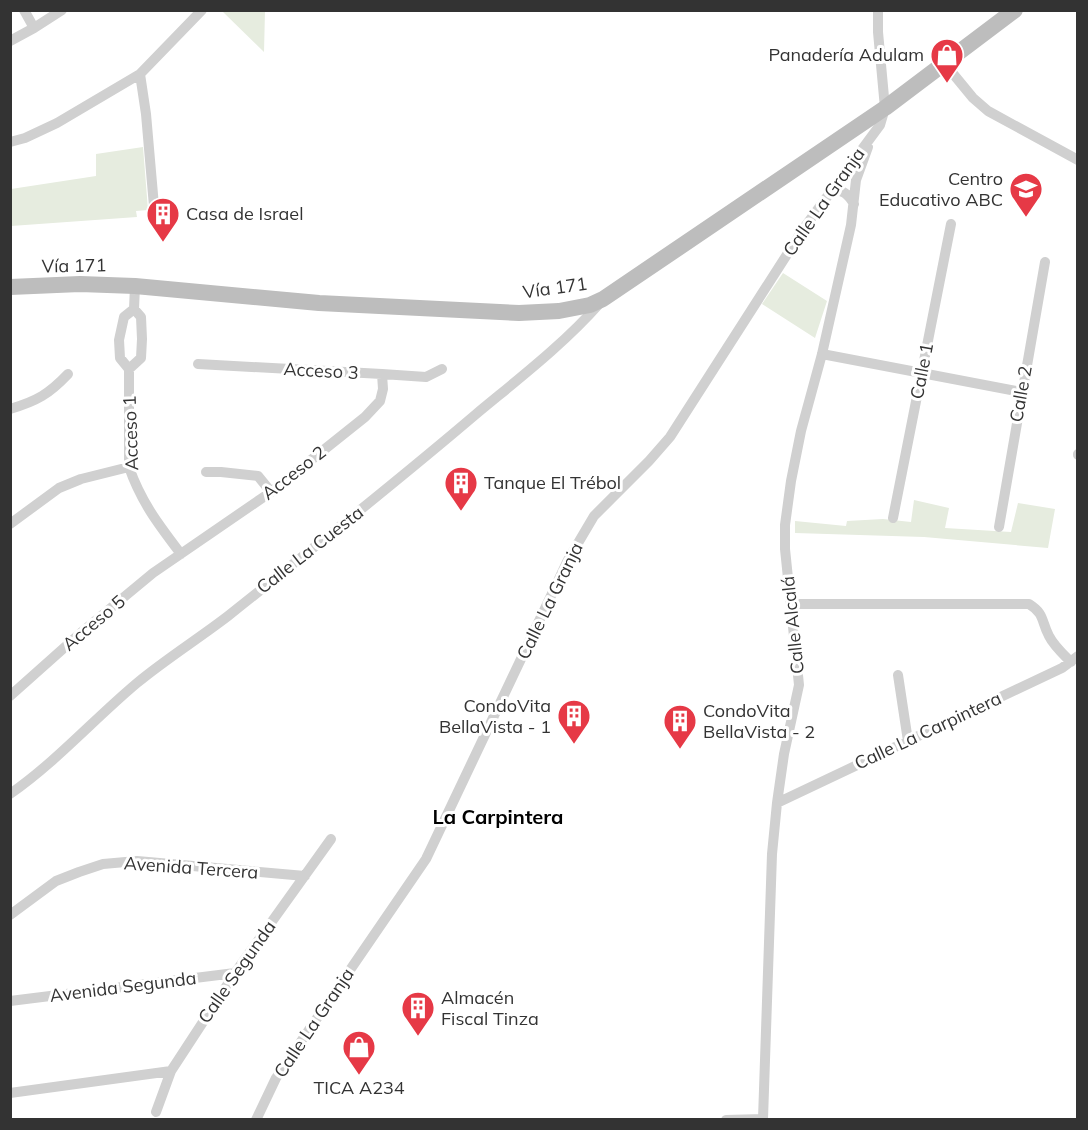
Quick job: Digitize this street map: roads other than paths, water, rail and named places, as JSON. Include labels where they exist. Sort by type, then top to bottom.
[{"type":"main road","name":"Vía 171","points":[[10,287],[80,284],[135,286],[319,303],[519,313],[559,311],[590,305],[603,299],[885,108],[1015,10]]},
{"type":"street","points":[[24,10],[34,28]]},
{"type":"street","points":[[10,41],[62,10]]},
{"type":"street","points":[[10,142],[25,138],[57,123],[140,74],[202,10]]},
{"type":"street","points":[[878,10],[885,108]]},
{"type":"street","points":[[945,64],[973,98],[988,111],[1077,160]]},
{"type":"street","points":[[140,74],[154,206]]},
{"type":"street","name":"Calle La Granja","points":[[256,1119],[276,1078],[426,859],[568,560],[594,516],[670,437],[804,228],[880,124],[885,108]]},
{"type":"street","name":"Calle Alcalá","points":[[726,1119],[763,1119],[772,854],[784,754],[799,685],[784,549],[785,525],[801,431],[822,354],[851,225],[856,180],[870,138]]},
{"type":"street","points":[[831,191],[843,191],[854,204]]},
{"type":"street","name":"Calle 1","points":[[893,518],[951,224]]},
{"type":"street","name":"Calle 2","points":[[999,527],[1045,262]]},
{"type":"street","name":"Acceso 1","points":[[129,369],[141,358],[141,317],[134,309],[135,286]]},
{"type":"street","name":"Calle La Cuesta","points":[[10,794],[33,778],[137,683],[344,524],[526,373],[585,320],[603,299]]},
{"type":"street","name":"Acceso 1","points":[[134,309],[124,317],[119,340],[120,358],[129,369],[129,467],[150,513],[181,554]]},
{"type":"street","points":[[822,354],[1022,392]]},
{"type":"street","name":"Acceso 3","points":[[198,364],[426,377],[442,369]]},
{"type":"street","points":[[10,409],[30,404],[48,393],[68,374]]},
{"type":"street","name":"Acceso 2","points":[[181,554],[271,492],[373,410],[380,400],[383,389],[382,374]]},
{"type":"street","points":[[10,524],[59,488],[81,479],[129,467]]},
{"type":"street","points":[[206,472],[258,476],[271,492]]},
{"type":"street","name":"Acceso 5","points":[[10,696],[83,631],[153,573],[181,554]]},
{"type":"street","points":[[791,604],[1029,604],[1041,614],[1049,637],[1074,659]]},
{"type":"street","name":"Calle La Carpintera","points":[[777,803],[1074,659]]},
{"type":"street","points":[[898,675],[908,741]]},
{"type":"street","name":"Calle Segunda","points":[[156,1112],[171,1071],[235,973],[331,839]]},
{"type":"street","name":"Avenida Tercera","points":[[10,915],[56,881],[103,864],[137,861],[304,876]]},
{"type":"street","name":"Avenida Segunda","points":[[10,1001],[235,973]]},
{"type":"street","points":[[10,1093],[171,1071]]},
{"type":"place","name":"Panadería Adulam","points":[[947,84]]},
{"type":"place","name":"Centro Educativo ABC","points":[[1026,218]]},
{"type":"place","name":"Casa de Israel","points":[[163,243]]},
{"type":"place","name":"Tanque El Trébol","points":[[461,512]]},
{"type":"place","name":"CondoVita BellaVista - 1","points":[[574,745]]},
{"type":"place","name":"CondoVita BellaVista - 2","points":[[680,750]]},
{"type":"place","name":"Almacén Fiscal Tinza","points":[[418,1037]]},
{"type":"place","name":"TICA A234","points":[[359,1076]]},
{"type":"district","name":"La Carpintera","points":[[498,817]]}]
